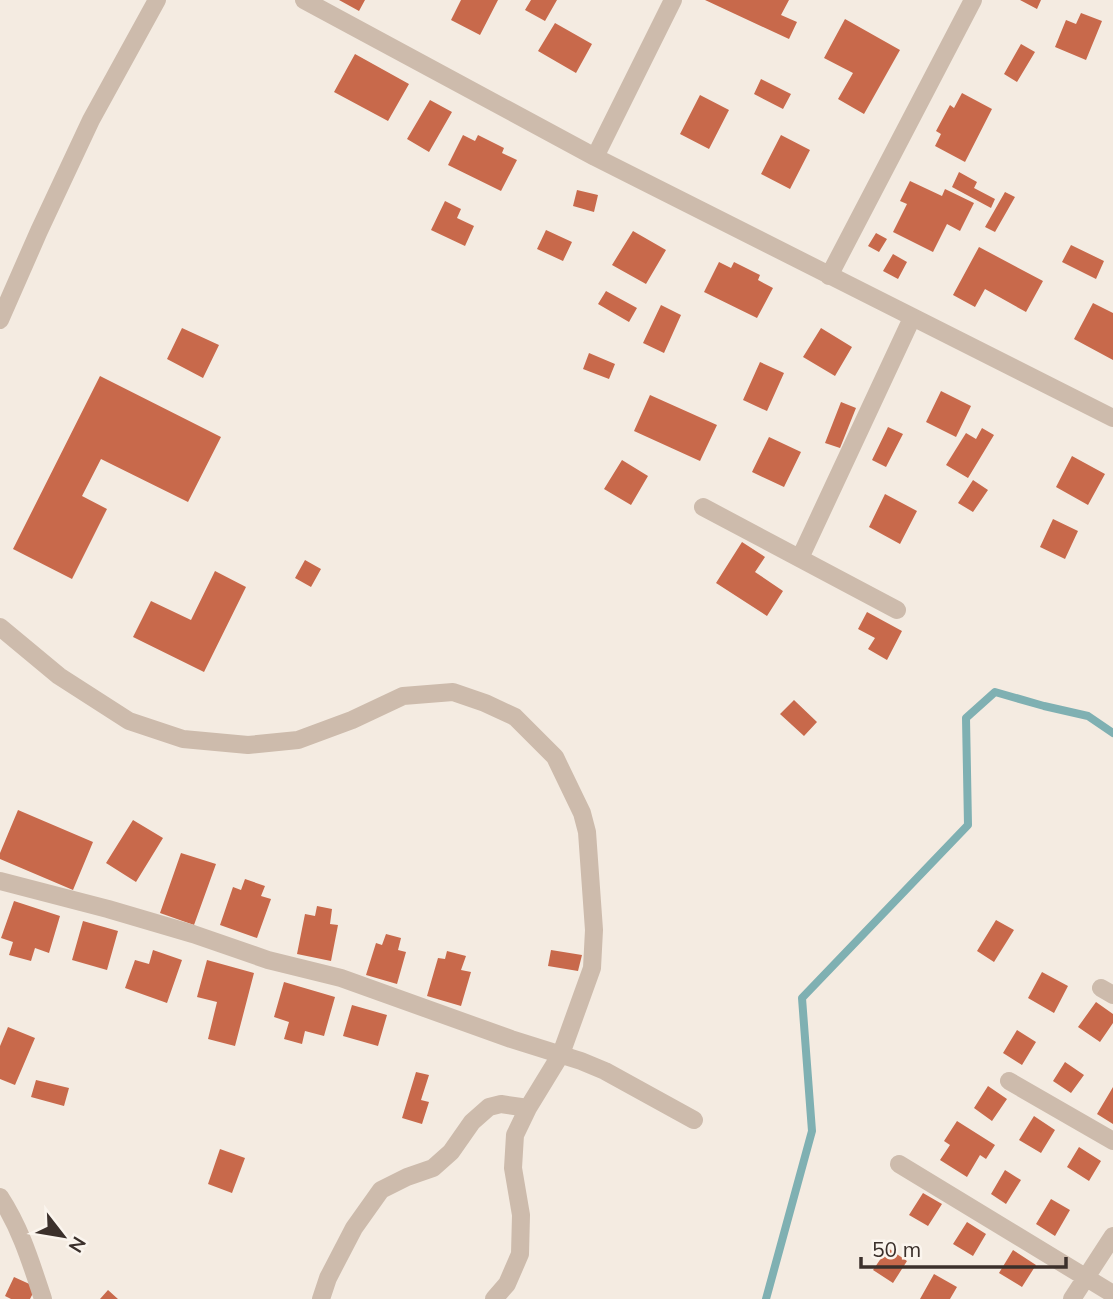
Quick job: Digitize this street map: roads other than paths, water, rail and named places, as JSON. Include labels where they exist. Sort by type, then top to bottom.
[{"type":"street","points":[[0,320],[38,231],[91,120],[157,0]]},
{"type":"street","points":[[304,0],[595,157],[1113,418]]},
{"type":"street","points":[[595,157],[673,0]]},
{"type":"street","points":[[829,276],[973,0]]},
{"type":"street","points":[[800,558],[912,318]]},
{"type":"street","points":[[703,507],[897,610]]},
{"type":"street","points":[[0,627],[59,677],[129,721],[183,739],[248,745],[298,740],[352,720],[403,696],[453,692],[515,717],[555,757],[582,813],[587,832],[594,930],[593,968],[561,1054],[515,1135],[513,1168],[521,1215],[520,1254],[507,1284],[494,1299]]},
{"type":"street","points":[[0,881],[193,934],[268,960],[341,978],[605,1071],[694,1120]]},
{"type":"street","points":[[1009,1081],[1113,1142]]},
{"type":"street","points":[[321,1299],[328,1278],[354,1228],[381,1190],[433,1168],[451,1152],[471,1122],[489,1107],[501,1104],[528,1108]]},
{"type":"street","points":[[899,1164],[1113,1294]]},
{"type":"street","points":[[0,1197],[25,1244],[43,1299]]},
{"type":"street","points":[[1072,1299],[1113,1237]]},
{"type":"waterway","points":[[766,1299],[812,1131],[802,998],[968,825],[966,718],[995,692],[1088,716],[1113,733]]}]
